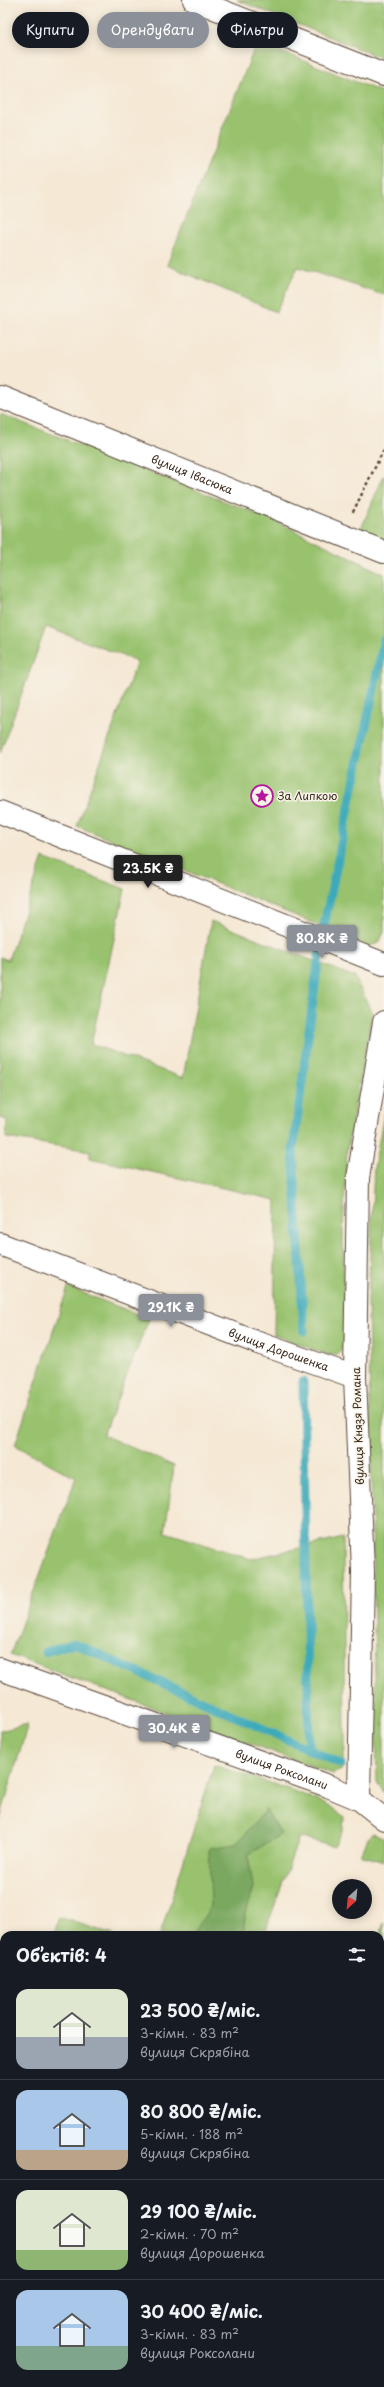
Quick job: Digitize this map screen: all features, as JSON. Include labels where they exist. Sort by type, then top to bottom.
[{"type":"street","points":[[194,0],[384,75]]},
{"type":"street","name":"вулиця Івасюка","points":[[0,397],[384,552]]},
{"type":"street","points":[[0,812],[384,964]]},
{"type":"street","name":"вулиця Князя Романа","points":[[359,1799],[363,1571],[355,1377],[358,1178],[384,1022]]},
{"type":"street","name":"вулиця Дорошенка","points":[[0,1244],[261,1344],[355,1377]]},
{"type":"street","name":"вулиця Роксолани","points":[[0,1669],[328,1786],[359,1799]]},
{"type":"street","points":[[359,1799],[384,1820]]},
{"type":"path","points":[[341,535],[384,449]]},
{"type":"green space","points":[[237,0],[384,0],[384,59],[298,24],[298,12],[267,12]]},
{"type":"green space","points":[[255,48],[272,48],[384,93],[384,295],[298,267],[276,312],[167,265]]},
{"type":"green space","points":[[0,414],[273,520],[384,574],[384,932],[379,943],[369,946],[77,826],[137,661],[46,627],[0,753]]},
{"type":"green space","points":[[384,475],[384,540],[360,531]]},
{"type":"green space","points":[[43,858],[125,889],[91,1044],[183,1078],[211,921],[355,977],[372,1013],[347,1150],[343,1229],[344,1346],[337,1355],[328,1355],[274,1335],[276,1200],[90,1158],[90,1151],[6,1138],[7,1120],[0,1118],[0,957],[8,960]]},
{"type":"green space","points":[[384,1114],[384,1793],[377,1782],[368,1302],[374,1168]]},
{"type":"green space","points":[[68,1287],[149,1319],[103,1435],[174,1466],[165,1532],[251,1559],[343,1538],[345,1748],[342,1769],[333,1774],[10,1655],[76,1478],[15,1445]]},
{"type":"green space","points":[[28,1724],[0,1819],[0,1731]]},
{"type":"green space","points":[[214,1765],[303,1794],[334,1809],[344,1817],[343,1829],[334,1847],[299,1837],[265,1931],[161,1931]]},
{"type":"green space","points":[[266,1810],[281,1834],[248,1855],[253,1887],[245,1917],[243,1931],[195,1931],[211,1906],[209,1848],[236,1844]]},
{"type":"green space","points":[[374,1833],[384,1838],[384,1862],[361,1855],[368,1838]]},
{"type":"green space","points":[[59,1917],[102,1931],[55,1931]]},
{"type":"green space","points":[[384,1922],[384,1931],[381,1931]]},
{"type":"waterway","points":[[304,1331],[293,1150],[321,940],[384,640]]},
{"type":"waterway","points":[[303,1382],[309,1749]]},
{"type":"waterway","points":[[45,1652],[74,1643],[341,1764]]},
{"type":"place","name":"За Липкою","points":[[262,796]]}]
